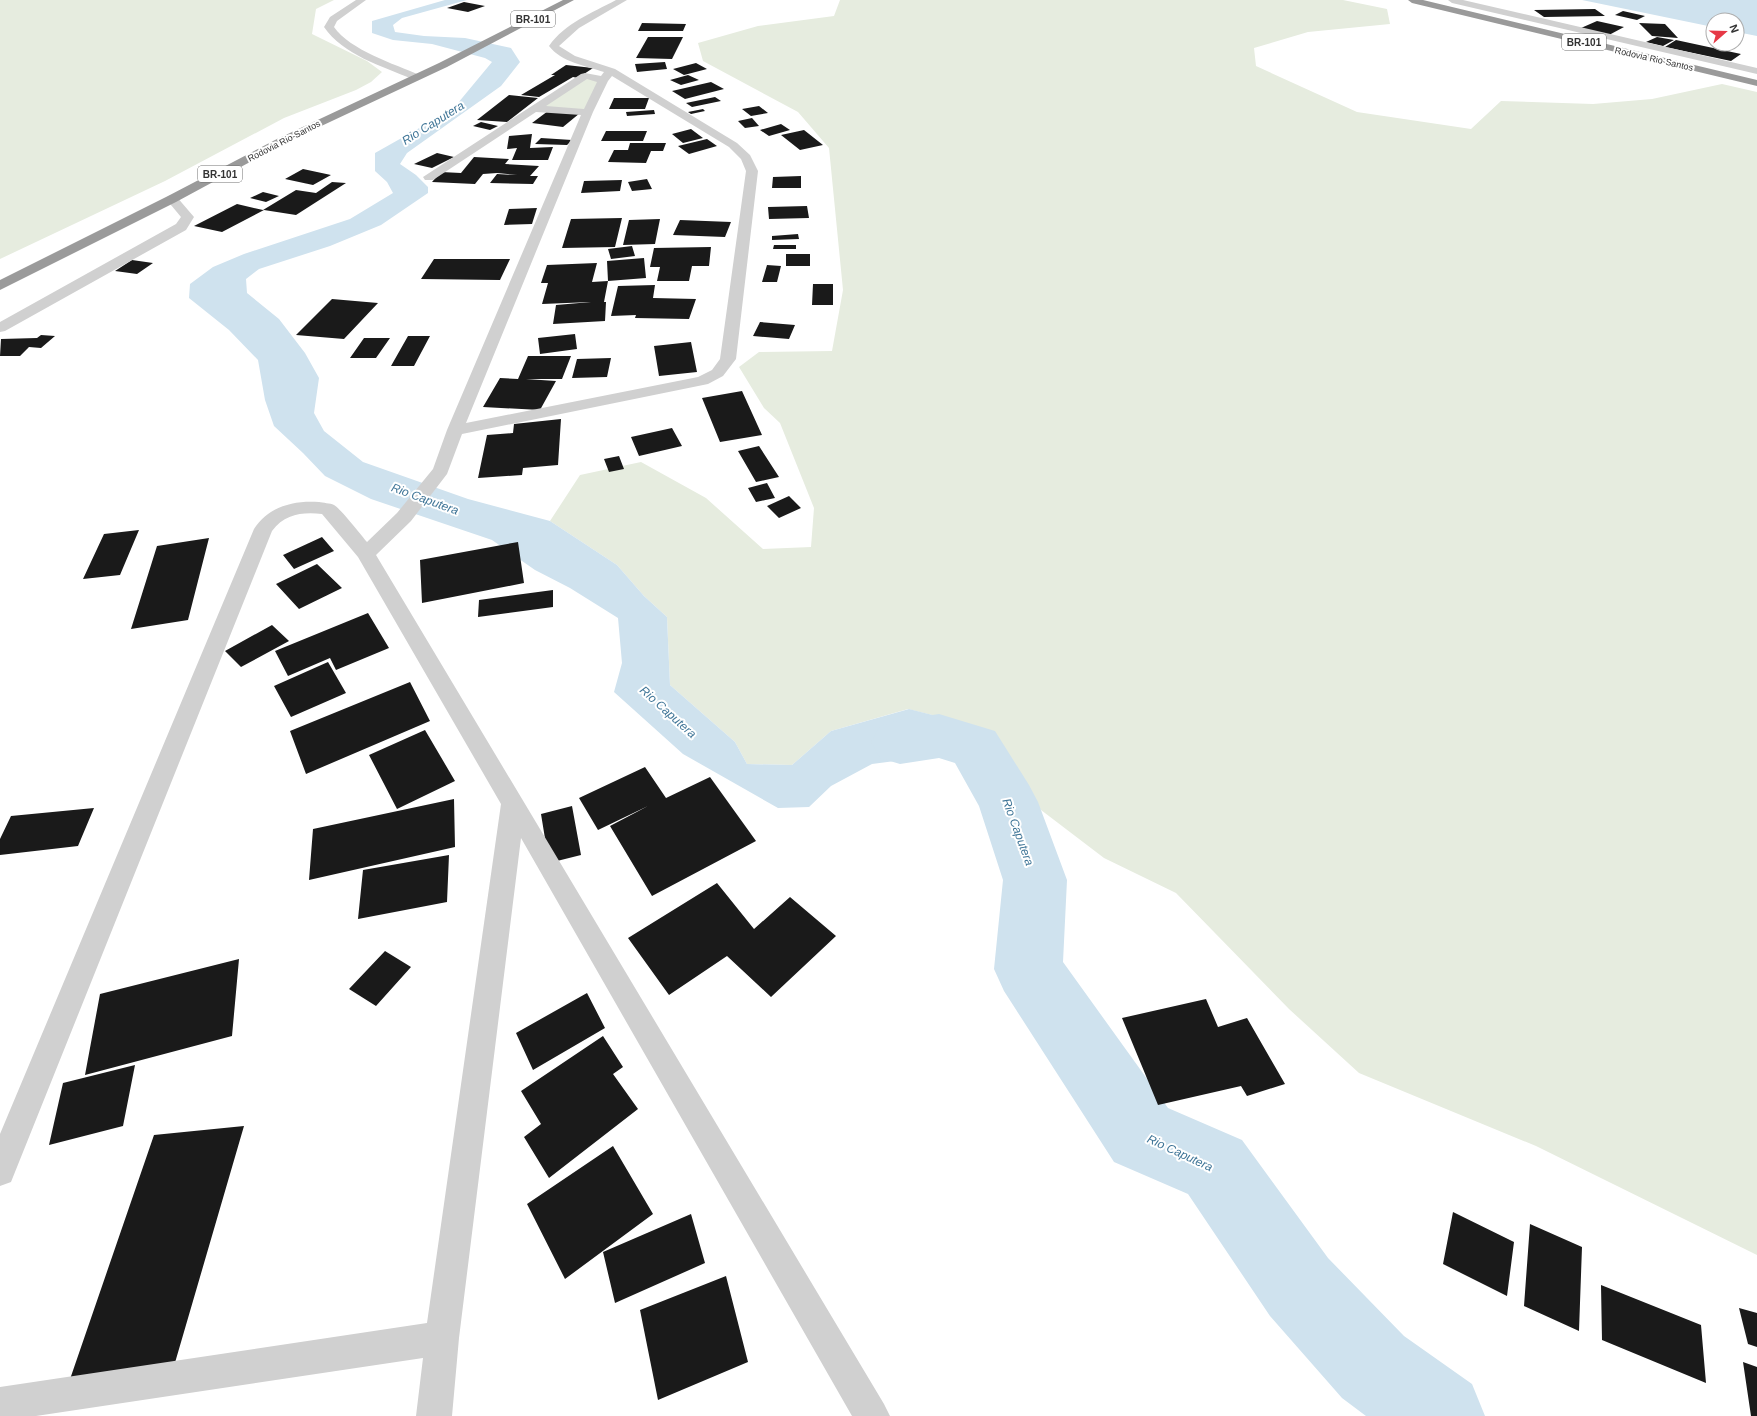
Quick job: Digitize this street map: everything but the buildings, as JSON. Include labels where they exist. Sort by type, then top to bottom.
[{"type":"highway","name":"Rodovia Rio-Santos","points":[[0,286],[172,199],[279,142],[443,65],[570,0]]},
{"type":"highway","name":"Rodovia Rio-Santos","points":[[1412,0],[1757,83]]},
{"type":"street","points":[[362,0],[334,18],[329,27],[331,33],[344,44],[416,77]]},
{"type":"street","points":[[455,430],[702,381],[715,376],[722,370],[728,359],[752,171],[746,158],[733,145],[557,50],[554,46],[558,39],[574,28],[623,0]]},
{"type":"street","points":[[1451,0],[1474,16]]},
{"type":"street","points":[[1451,0],[1757,71]]},
{"type":"street","points":[[430,177],[586,76],[607,76]]},
{"type":"street","points":[[366,554],[404,518],[441,470],[455,430],[588,112],[607,76]]},
{"type":"street","points":[[535,109],[588,112]]},
{"type":"street","points":[[0,328],[181,227],[188,217],[172,199]]},
{"type":"street","points":[[0,1171],[263,529],[274,517],[293,509],[311,506],[328,509],[366,554],[514,803],[872,1416]]},
{"type":"street","points":[[434,1416],[442,1338],[514,803]]},
{"type":"street","points":[[0,1404],[442,1338]]},
{"type":"shaded area","points":[[0,0],[334,0],[316,9],[312,34],[367,61],[382,72],[371,82],[356,90],[284,118],[165,181],[0,259]]},
{"type":"shaded area","points":[[840,0],[1343,0],[1387,9],[1390,24],[1308,32],[1254,48],[1256,66],[1357,112],[1471,129],[1501,101],[1593,104],[1652,99],[1722,84],[1757,92],[1757,1255],[1536,1146],[1359,1073],[1289,1009],[1176,893],[1104,858],[1020,794],[976,726],[908,709],[831,731],[792,765],[747,764],[735,742],[670,685],[667,617],[644,596],[617,565],[550,521],[580,475],[641,462],[706,498],[763,549],[811,547],[814,508],[780,423],[764,408],[739,367],[759,352],[832,351],[843,290],[829,148],[798,112],[703,61],[698,43],[758,26],[834,16]]},
{"type":"shaded area","points":[[586,78],[600,81],[584,111],[540,108]]},
{"type":"water","points":[[445,0],[467,0],[402,18],[393,25],[395,32],[424,36],[465,38],[511,48],[520,62],[501,86],[407,153],[400,164],[416,175],[428,187],[428,193],[381,225],[330,246],[259,269],[246,279],[247,293],[279,319],[305,353],[319,378],[314,413],[324,431],[363,462],[468,499],[550,521],[617,565],[644,596],[667,617],[670,685],[735,742],[747,764],[792,765],[831,731],[909,709],[976,726],[975,747],[926,745],[895,761],[872,764],[831,786],[809,807],[778,808],[683,754],[614,692],[622,663],[618,618],[570,588],[535,570],[492,540],[371,499],[325,476],[274,426],[265,400],[258,360],[229,330],[189,298],[190,284],[213,267],[244,254],[350,219],[393,193],[387,182],[375,171],[375,153],[453,109],[492,62],[485,58],[432,44],[393,40],[372,33],[372,21]]},
{"type":"water","points":[[1582,0],[1757,0],[1757,36],[1745,34],[1745,12],[1705,12],[1705,25]]},
{"type":"waterway","name":"Rio Caputera","points":[[900,742],[939,736],[975,747],[1008,802],[1035,880],[1028,969],[1141,1135],[1215,1167],[1299,1287],[1373,1367],[1440,1416]]}]
